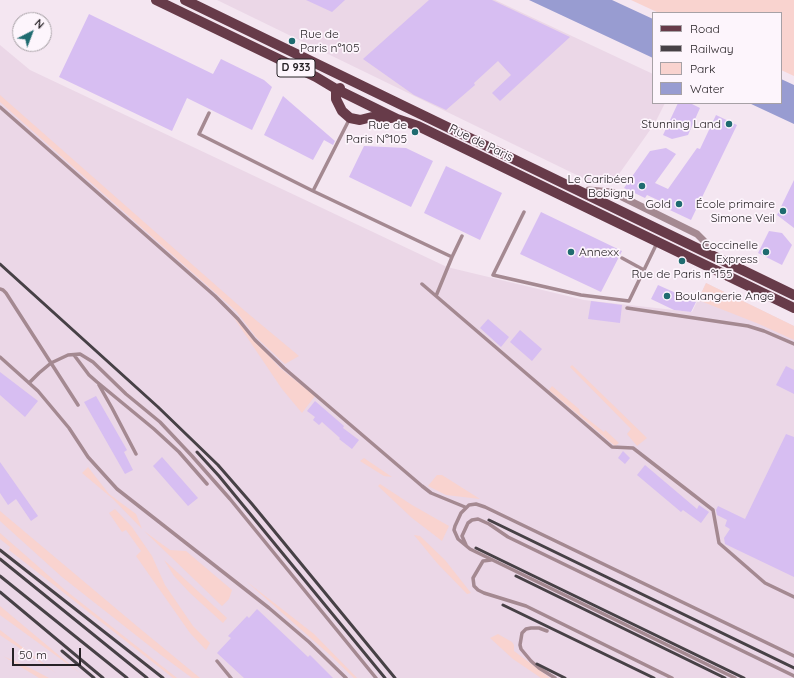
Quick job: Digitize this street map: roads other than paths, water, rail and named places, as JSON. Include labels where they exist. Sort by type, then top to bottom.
[{"type":"main road","name":"Rue de Paris","points":[[156,0],[316,77],[336,89],[397,119],[418,126],[794,308]]},
{"type":"main road","name":"Rue de Paris","points":[[185,0],[794,295]]},
{"type":"main road","points":[[397,119],[372,117],[360,120],[350,118],[342,111],[336,99],[336,89],[345,87],[386,106],[414,112]]},
{"type":"street","points":[[589,190],[612,192],[697,234],[706,244],[703,251]]},
{"type":"lane","points":[[0,107],[215,296],[238,319],[255,340],[284,368],[431,493],[465,507]]},
{"type":"lane","points":[[209,113],[199,134],[313,191],[452,257]]},
{"type":"lane","points":[[313,191],[350,118]]},
{"type":"lane","points":[[524,212],[493,274],[581,296],[629,301],[658,242]]},
{"type":"lane","points":[[436,296],[462,236]]},
{"type":"lane","points":[[622,258],[644,270]]},
{"type":"lane","points":[[422,284],[612,447],[633,448],[712,510],[719,543],[765,583],[794,597]]},
{"type":"lane","points":[[0,289],[6,293],[78,405]]},
{"type":"lane","points":[[627,308],[748,326],[794,344]]},
{"type":"lane","points":[[29,383],[51,363],[68,355],[80,354],[93,362],[126,394],[160,422],[192,456],[230,499],[376,678]]},
{"type":"lane","points":[[74,355],[89,375],[154,429],[179,452],[207,484]]},
{"type":"lane","points":[[0,357],[38,391],[69,428],[88,457],[117,489],[269,608],[304,637],[346,678]]},
{"type":"lane","points":[[97,382],[136,454]]},
{"type":"lane","points":[[735,678],[467,547],[458,539],[454,530],[458,518],[465,507],[473,504],[485,507],[794,656]]},
{"type":"lane","points":[[467,547],[463,539],[463,534],[470,521],[478,519],[489,524],[508,537],[794,676]]},
{"type":"lane","points":[[492,560],[483,562],[473,578],[474,586],[478,590],[526,606],[672,678]]},
{"type":"lane","points":[[547,631],[539,628],[526,629],[522,633],[520,644],[521,649],[531,661],[555,678]]},
{"type":"lane","points":[[217,661],[231,678]]},
{"type":"water","points":[[529,0],[612,0],[652,19],[652,58]]},
{"type":"water","points":[[782,79],[794,85],[794,124],[751,104],[782,104]]},
{"type":"railway","points":[[0,264],[158,407],[218,465],[252,504],[395,678]]},
{"type":"railway","points":[[197,452],[219,476],[385,678]]},
{"type":"railway","points":[[489,520],[794,668]]},
{"type":"railway","points":[[476,548],[744,678]]},
{"type":"railway","points":[[0,550],[163,678]]},
{"type":"railway","points":[[0,559],[147,678]]},
{"type":"railway","points":[[0,576],[127,678]]},
{"type":"railway","points":[[516,576],[725,678]]},
{"type":"railway","points":[[0,592],[103,678]]},
{"type":"railway","points":[[503,605],[654,678]]},
{"type":"railway","points":[[62,651],[94,678]]},
{"type":"railway","points":[[537,664],[565,678]]},
{"type":"place","name":"Rue de Paris n°105","points":[[292,41]]},
{"type":"place","name":"Stunning Land","points":[[729,124]]},
{"type":"place","name":"Rue de Paris N°105","points":[[415,132]]},
{"type":"place","name":"Le Caribéen Bobigny","points":[[642,186]]},
{"type":"place","name":"Gold","points":[[679,204]]},
{"type":"place","name":"École primaire Simone Veil","points":[[783,211]]},
{"type":"place","name":"Annexx","points":[[571,252]]},
{"type":"place","name":"Coccinelle Express","points":[[766,252]]},
{"type":"place","name":"Rue de Paris n°155","points":[[682,261]]},
{"type":"place","name":"Boulangerie Ange","points":[[667,296]]}]
